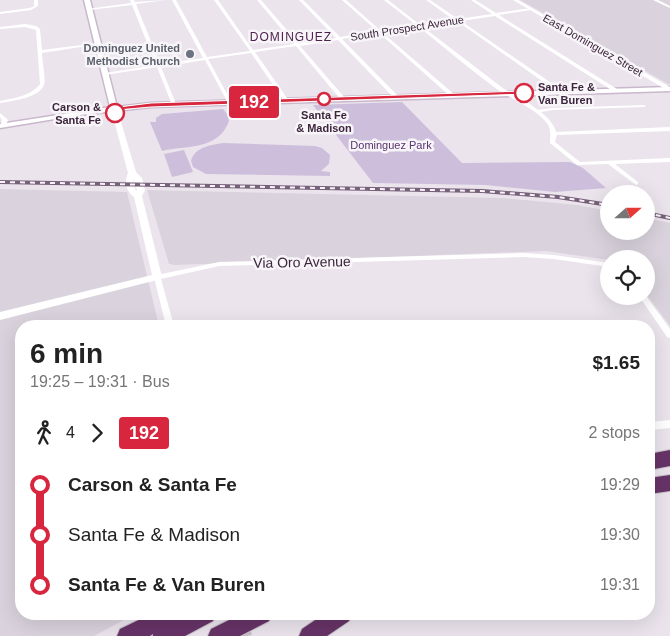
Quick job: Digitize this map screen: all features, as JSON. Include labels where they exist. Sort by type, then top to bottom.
[{"type":"highway","points":[[655,461],[670,458]]},
{"type":"highway","points":[[655,485],[670,483]]},
{"type":"highway","points":[[127,636],[160,620]]},
{"type":"highway","points":[[163,636],[194,620]]},
{"type":"highway","points":[[218,636],[250,620]]},
{"type":"highway","points":[[309,636],[333,620]]},
{"type":"main road","points":[[87,0],[113,106]]},
{"type":"main road","points":[[2,122],[113,106],[670,89]]},
{"type":"street","points":[[0,13],[31,9],[36,6],[36,0]]},
{"type":"street","points":[[89,9],[133,2],[164,0]]},
{"type":"street","points":[[174,0],[230,103]]},
{"type":"street","points":[[216,0],[287,101]]},
{"type":"street","points":[[259,0],[342,99]]},
{"type":"street","points":[[301,0],[396,97]]},
{"type":"street","points":[[344,0],[453,96]]},
{"type":"street","points":[[386,0],[502,90],[550,122],[554,134],[552,142],[580,164],[670,160]]},
{"type":"street","points":[[428,0],[562,92]]},
{"type":"street","points":[[473,0],[615,90]]},
{"type":"street","name":"East Dominguez Street","points":[[515,0],[670,89]]},
{"type":"street","points":[[656,0],[670,7]]},
{"type":"street","points":[[133,2],[174,104]]},
{"type":"street","name":"South Prospect Avenue","points":[[105,74],[531,10]]},
{"type":"street","points":[[0,28],[34,26],[38,29],[42,84],[40,89],[34,93],[0,102]]},
{"type":"street","points":[[39,52],[98,44]]},
{"type":"street","points":[[113,106],[132,173],[129,179],[132,192],[138,196],[168,320]]},
{"type":"street","points":[[536,112],[552,109],[644,106]]},
{"type":"street","points":[[554,134],[670,129]]},
{"type":"street","points":[[611,164],[636,183]]},
{"type":"street","name":"Via Oro Avenue","points":[[0,316],[157,277],[219,264],[491,256],[554,257],[600,264]]},
{"type":"street","points":[[648,305],[670,335]]},
{"type":"street","points":[[655,425],[670,424]]},
{"type":"shaded area","points":[[520,0],[670,0],[670,84],[668,84]]},
{"type":"shaded area","points":[[0,189],[127,192],[158,320],[15,320],[15,620],[124,620],[94,636],[0,636]]},
{"type":"shaded area","points":[[147,190],[503,198],[578,205],[600,209],[600,240],[655,240],[655,220],[670,223],[670,326],[654,305],[655,250],[600,250],[600,259],[546,251],[169,264]]},
{"type":"green space","name":"Dominguez Park","points":[[402,102],[462,163],[570,162],[583,168],[603,185],[600,185],[600,188],[555,192],[485,185],[373,183],[313,105]]},
{"type":"green space","points":[[223,109],[229,121],[224,131],[217,138],[209,142],[191,147],[162,151],[150,122],[156,122],[156,118],[162,114]]},
{"type":"green space","points":[[223,143],[315,146],[322,148],[330,155],[329,164],[321,171],[330,172],[330,176],[206,174],[193,167],[191,161],[199,150]]},
{"type":"green space","points":[[184,150],[193,172],[172,177],[164,154]]},
{"type":"tunnel","points":[[243,620],[247,636]]},
{"type":"railway","points":[[0,182],[482,191],[558,197],[600,204]]},
{"type":"railway","points":[[655,215],[670,218]]},
{"type":"bus line","name":"192","points":[[115,113],[114,108],[151,105],[524,93]]},
{"type":"place","name":"Dominguez United Methodist Church","points":[[190,54]]},
{"type":"place","name":"Santa Fe & Van Buren","points":[[524,93]]},
{"type":"place","name":"Santa Fe & Madison","points":[[324,99]]},
{"type":"place","name":"Carson & Santa Fe","points":[[115,113]]},
{"type":"district","name":"DOMINGUEZ","points":[[291,37]]}]
